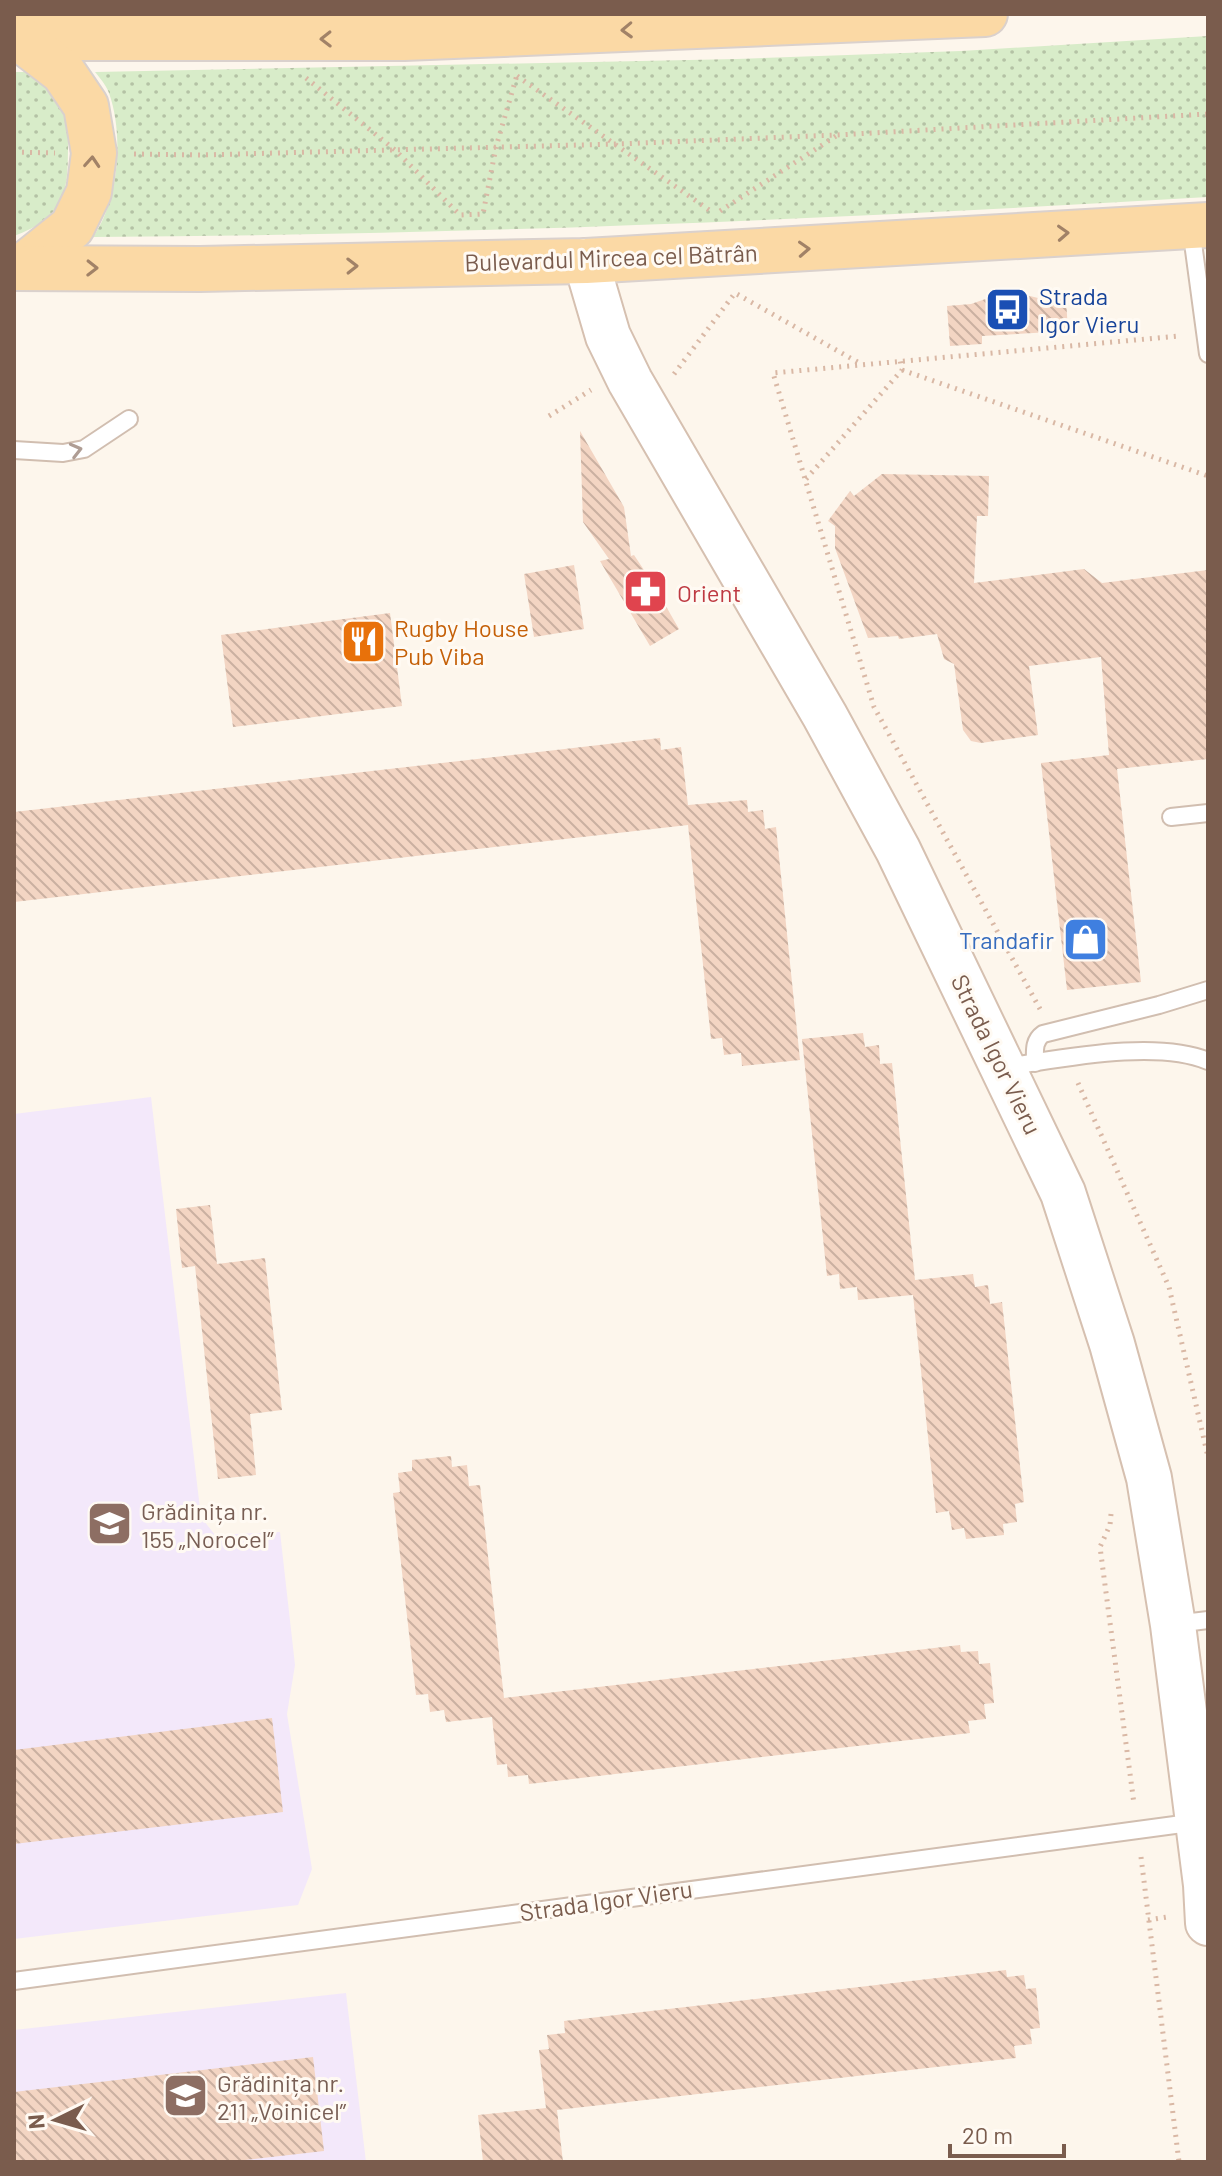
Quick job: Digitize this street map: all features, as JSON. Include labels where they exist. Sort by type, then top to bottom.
[{"type":"main road","points":[[16,38],[299,39],[403,26],[518,55],[682,21],[985,14]]},
{"type":"main road","points":[[16,38],[63,72],[86,106],[94,153],[89,192],[72,227],[18,268]]},
{"type":"main road","name":"Bulevardul Mircea cel Bătrân","points":[[18,268],[200,269],[586,261],[1199,225]]},
{"type":"main road","name":"Strada Igor Vieru","points":[[586,261],[608,336],[630,381],[825,716],[1019,1065],[1095,1284],[1191,1622],[1199,1751],[1199,1822],[1207,1897]]},
{"type":"lane","points":[[1199,225],[1204,334],[1208,354]]},
{"type":"lane","points":[[14,450],[63,453],[84,449],[129,419]]},
{"type":"lane","points":[[1171,817],[1208,813]]},
{"type":"lane","points":[[1019,1065],[1034,1048],[1037,1038],[1052,1030],[1114,1017],[1208,990]]},
{"type":"lane","points":[[1019,1065],[1117,1051],[1193,1055],[1208,1061]]},
{"type":"lane","name":"Strada Igor Vieru","points":[[14,1981],[1199,1822]]},
{"type":"path","points":[[299,39],[306,81],[395,150],[460,215],[483,214],[518,55],[617,144],[716,214],[837,135]]},
{"type":"path","points":[[130,154],[617,144],[1208,114]]},
{"type":"path","points":[[14,152],[68,153]]},
{"type":"path","points":[[671,378],[735,293],[862,365]]},
{"type":"path","points":[[1052,1030],[874,707],[773,373],[1204,334]]},
{"type":"path","points":[[900,360],[902,370]]},
{"type":"path","points":[[902,370],[1208,476]]},
{"type":"path","points":[[806,480],[902,370]]},
{"type":"path","points":[[549,416],[592,389],[599,403]]},
{"type":"path","points":[[1066,1058],[1169,1287],[1208,1457]]},
{"type":"path","points":[[1112,1507],[1110,1525],[1100,1547],[1179,2162]]},
{"type":"shaded area","name":"Grădinița nr. 155 „Norocel”","points":[[151,1097],[201,1517],[215,1535],[280,1532],[295,1665],[287,1714],[312,1869],[298,1905],[14,1939],[14,1114]]},
{"type":"shaded area","name":"Grădinița nr. 211 „Voinicel”","points":[[346,1993],[366,2162],[14,2162],[14,2030]]},
{"type":"green space","points":[[1208,36],[1208,197],[651,224],[372,233],[93,237],[109,205],[117,147],[114,110],[105,84],[95,72],[737,59],[961,51]]},
{"type":"green space","points":[[14,72],[32,72],[60,99],[67,118],[68,145],[67,178],[60,202],[44,221],[14,236]]},
{"type":"building","points":[[1022,294],[1046,300],[1066,299],[1068,331],[982,336],[982,344],[950,346],[947,306],[971,304],[997,295]]},
{"type":"building","points":[[580,431],[624,507],[631,556],[634,555],[652,582],[679,629],[650,646],[600,561],[609,559],[583,522]]},
{"type":"building","points":[[882,474],[989,476],[988,516],[977,516],[974,583],[1084,569],[1102,583],[1208,570],[1208,759],[1117,769],[1141,982],[1067,990],[1041,763],[1109,755],[1101,657],[1029,666],[1038,735],[981,743],[971,741],[963,730],[954,664],[944,659],[937,634],[899,639],[898,636],[868,638],[835,548],[835,526],[828,521],[850,491],[854,496]]},
{"type":"building","points":[[574,565],[584,629],[534,637],[524,574]]},
{"type":"building","points":[[390,613],[402,706],[233,727],[221,635]]},
{"type":"building","points":[[660,738],[661,750],[681,747],[688,805],[747,800],[748,812],[763,810],[765,829],[776,827],[800,1060],[742,1066],[741,1053],[724,1055],[722,1038],[711,1039],[688,825],[14,902],[14,812]]},
{"type":"building","points":[[863,1033],[865,1047],[879,1045],[880,1064],[892,1063],[915,1280],[973,1274],[975,1287],[988,1285],[990,1304],[1002,1302],[1024,1502],[1015,1504],[1017,1522],[1003,1524],[1004,1535],[966,1539],[964,1528],[952,1530],[949,1511],[936,1513],[913,1295],[858,1300],[857,1287],[840,1289],[839,1274],[827,1276],[802,1039]]},
{"type":"building","points":[[210,1205],[217,1264],[265,1258],[282,1410],[250,1414],[256,1475],[218,1479],[195,1266],[182,1268],[176,1209]]},
{"type":"building","points":[[451,1456],[452,1467],[467,1465],[469,1486],[480,1485],[504,1698],[960,1645],[961,1652],[978,1651],[979,1664],[990,1663],[994,1703],[984,1704],[986,1719],[968,1721],[970,1733],[529,1784],[528,1775],[508,1777],[507,1764],[497,1765],[492,1717],[446,1722],[444,1710],[430,1712],[428,1694],[416,1695],[393,1493],[400,1492],[398,1473],[412,1471],[412,1460]]},
{"type":"building","points":[[272,1718],[283,1812],[14,1844],[14,1750]]},
{"type":"building","points":[[1006,1970],[1007,1977],[1024,1975],[1026,1989],[1036,1988],[1040,2028],[1030,2029],[1032,2044],[1014,2046],[1016,2058],[557,2110],[563,2162],[483,2162],[478,2115],[546,2108],[539,2050],[549,2049],[547,2035],[565,2033],[564,2021]]},
{"type":"building","points":[[313,2057],[324,2151],[228,2162],[14,2162],[14,2092]]},
{"type":"place","name":"Strada Igor Vieru","points":[[1008,309]]},
{"type":"place","name":"Orient","points":[[646,592]]},
{"type":"place","name":"Rugby House Pub Viba","points":[[363,641]]},
{"type":"place","name":"Trandafir","points":[[1085,939]]},
{"type":"place","name":"Grădinița nr. 155 „Norocel”","points":[[110,1524]]},
{"type":"place","name":"Grădinița nr. 211 „Voinicel”","points":[[186,2096]]}]
